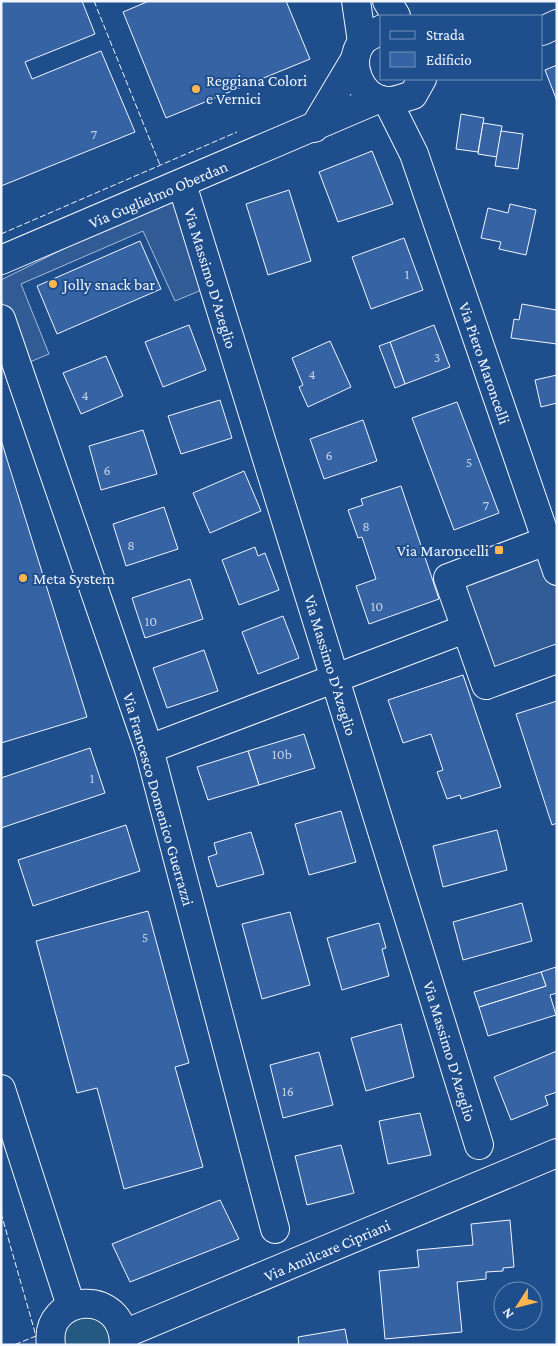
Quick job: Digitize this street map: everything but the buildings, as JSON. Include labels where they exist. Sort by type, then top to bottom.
[{"type":"street","points":[[356,1],[366,44],[359,84],[400,94]]},
{"type":"street","points":[[387,1],[395,15]]},
{"type":"street","points":[[543,31],[557,24]]},
{"type":"street","points":[[314,128],[366,44]]},
{"type":"street","name":"Via Guglielmo Oberdan","points":[[1,260],[314,128],[400,94]]},
{"type":"street","name":"Via Piero Maroncelli","points":[[400,94],[414,154],[553,558]]},
{"type":"street","name":"Via Massimo D'Azeglio","points":[[182,184],[479,1145]]},
{"type":"street","name":"Via Francesco Domenico Guerrazzi","points":[[1,319],[149,749],[275,1229]]},
{"type":"street","points":[[553,558],[448,578],[486,685],[557,659]]},
{"type":"street","points":[[149,749],[465,629]]},
{"type":"street","points":[[1,1089],[72,1306]]},
{"type":"street","name":"Via Amilcare Cipriani","points":[[124,1340],[544,1163],[557,1153]]},
{"type":"street","points":[[51,1345],[52,1329],[57,1318],[72,1306],[83,1303],[105,1307],[121,1323],[124,1340]]},
{"type":"shaded area","points":[[178,192],[209,287],[175,301],[143,231],[21,284],[49,354],[25,364],[1,301],[1,280]]},
{"type":"shaded area","points":[[546,541],[557,571],[557,659],[486,685],[448,578]]},
{"type":"shaded area","points":[[79,1316],[103,1319],[113,1345],[62,1345],[65,1327]]},
{"type":"fence","points":[[94,1],[160,165]]},
{"type":"fence","points":[[1,234],[237,132]]},
{"type":"fence","points":[[1,1213],[36,1336],[14,1345]]},
{"type":"place","name":"Reggiana Colori e Vernici","points":[[196,89]]},
{"type":"place","name":"Jolly snack bar","points":[[53,284]]},
{"type":"place","name":"Via Maroncelli","points":[[499,550]]},
{"type":"place","name":"Meta System","points":[[23,578]]}]
